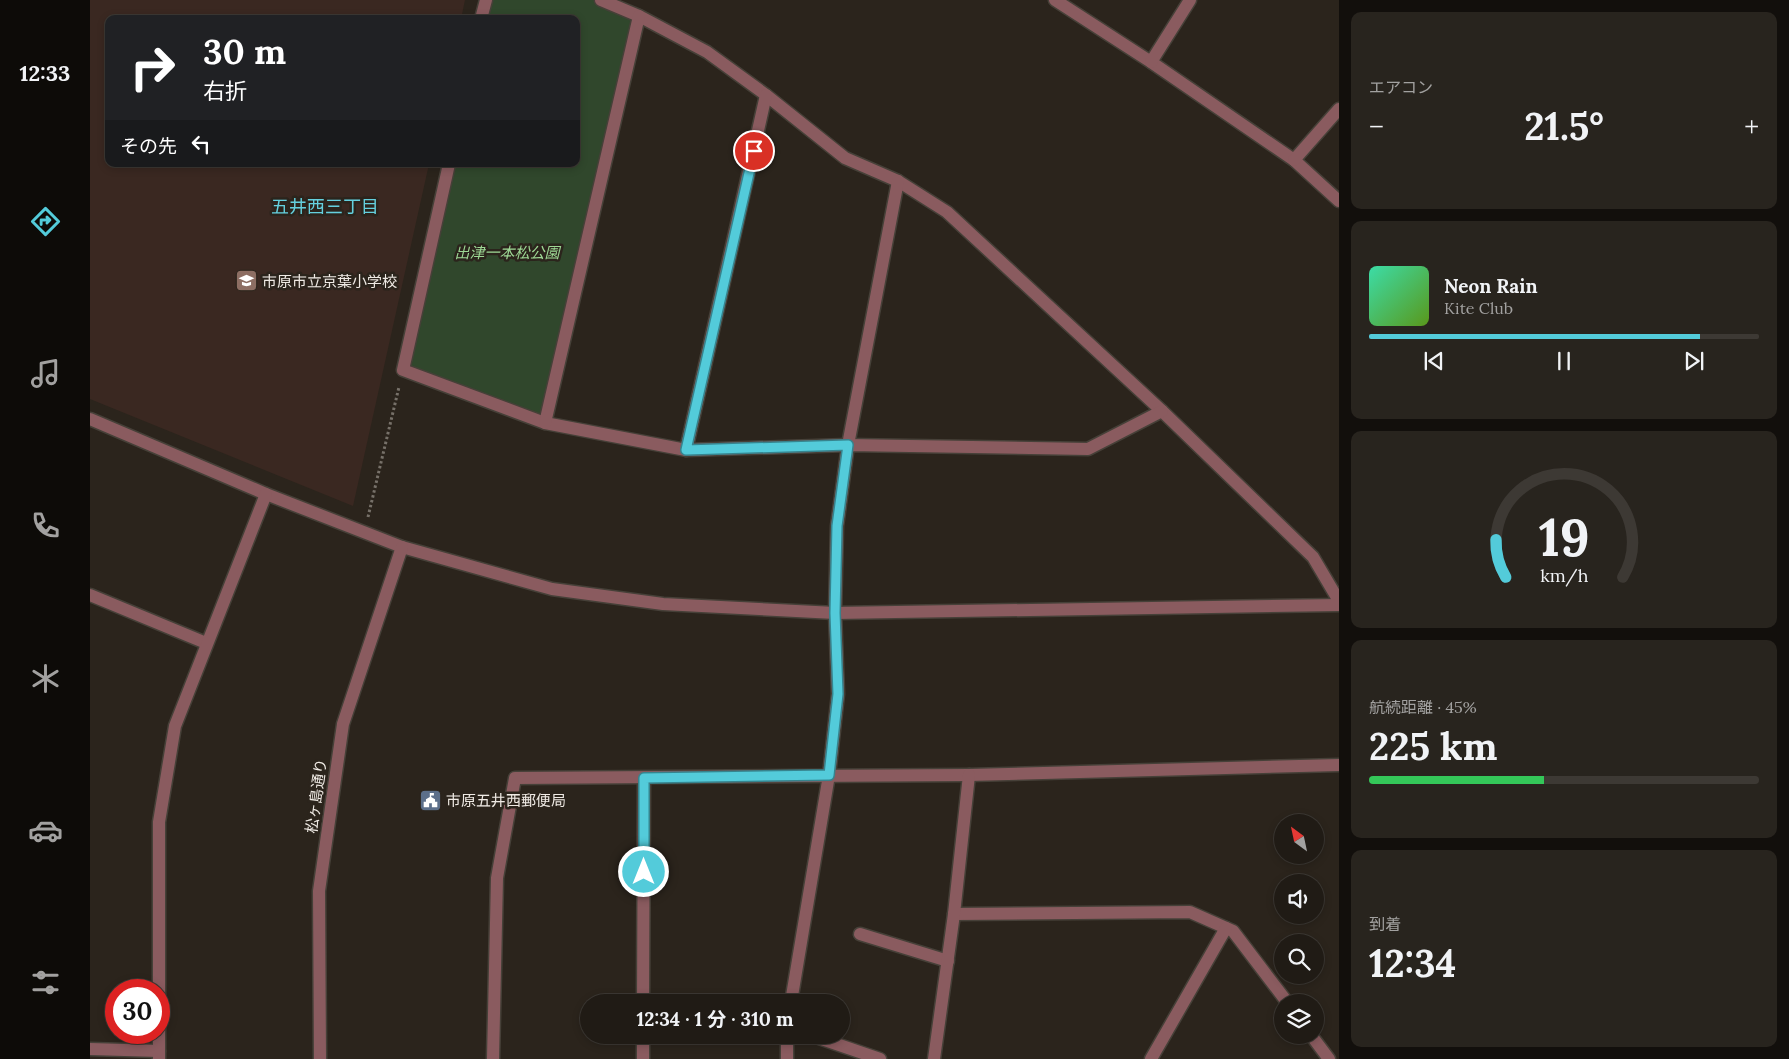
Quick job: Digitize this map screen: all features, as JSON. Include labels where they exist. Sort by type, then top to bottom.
[{"type":"street","points":[[482,15],[486,0]]},
{"type":"street","points":[[90,419],[266,494],[402,546],[552,589],[663,604],[835,613],[1339,603],[1313,556],[1162,411],[947,212],[898,181],[845,158],[766,95],[707,52],[639,16],[601,0]]},
{"type":"street","points":[[1055,0],[1151,62],[1294,160],[1339,201]]},
{"type":"street","points":[[1151,62],[1190,0]]},
{"type":"street","points":[[545,423],[639,16]]},
{"type":"street","points":[[686,450],[766,95]]},
{"type":"street","points":[[1294,160],[1339,109]]},
{"type":"street","points":[[448,167],[403,370],[545,423],[686,450],[848,445],[1088,449],[1162,411]]},
{"type":"street","points":[[792,994],[829,775],[838,694],[835,613],[837,526],[848,445],[898,181]]},
{"type":"street","points":[[90,1049],[159,1055],[159,822],[175,726],[266,494]]},
{"type":"street","name":"松ヶ島通り","points":[[320,1059],[319,891],[343,724],[402,546]]},
{"type":"street","points":[[90,595],[206,643]]},
{"type":"street","points":[[493,1059],[497,878],[515,778],[969,775],[1339,765]]},
{"type":"street","points":[[934,1059],[954,914],[969,775]]},
{"type":"street","points":[[643,994],[644,778]]},
{"type":"street","points":[[954,914],[1190,912],[1233,931],[1281,994]]},
{"type":"street","points":[[1151,1059],[1226,928]]},
{"type":"street","points":[[860,934],[948,961]]},
{"type":"street","points":[[643,1044],[643,1059]]},
{"type":"street","points":[[787,1044],[787,1059]]},
{"type":"street","points":[[836,1044],[880,1059]]},
{"type":"street","points":[[1318,1044],[1329,1059]]},
{"type":"path","points":[[364,532],[403,370]]},
{"type":"shaded area","name":"市原市立京葉小学校","points":[[90,0],[465,0],[462,15],[105,15],[105,167],[428,167],[353,506],[90,399]]},
{"type":"green space","name":"出津一本松公園","points":[[486,0],[601,0],[639,16],[545,423],[403,370],[448,167],[580,167],[580,15],[482,15]]},
{"type":"place","name":"市原市立京葉小学校","points":[[246,281]]},
{"type":"place","name":"市原五井西郵便局","points":[[430,800]]},
{"type":"district","name":"五井西三丁目","points":[[325,206]]},
{"type":"route","points":[[644,872],[644,778],[829,775],[838,694],[835,613],[837,526],[848,445],[686,450],[754,151]]}]
